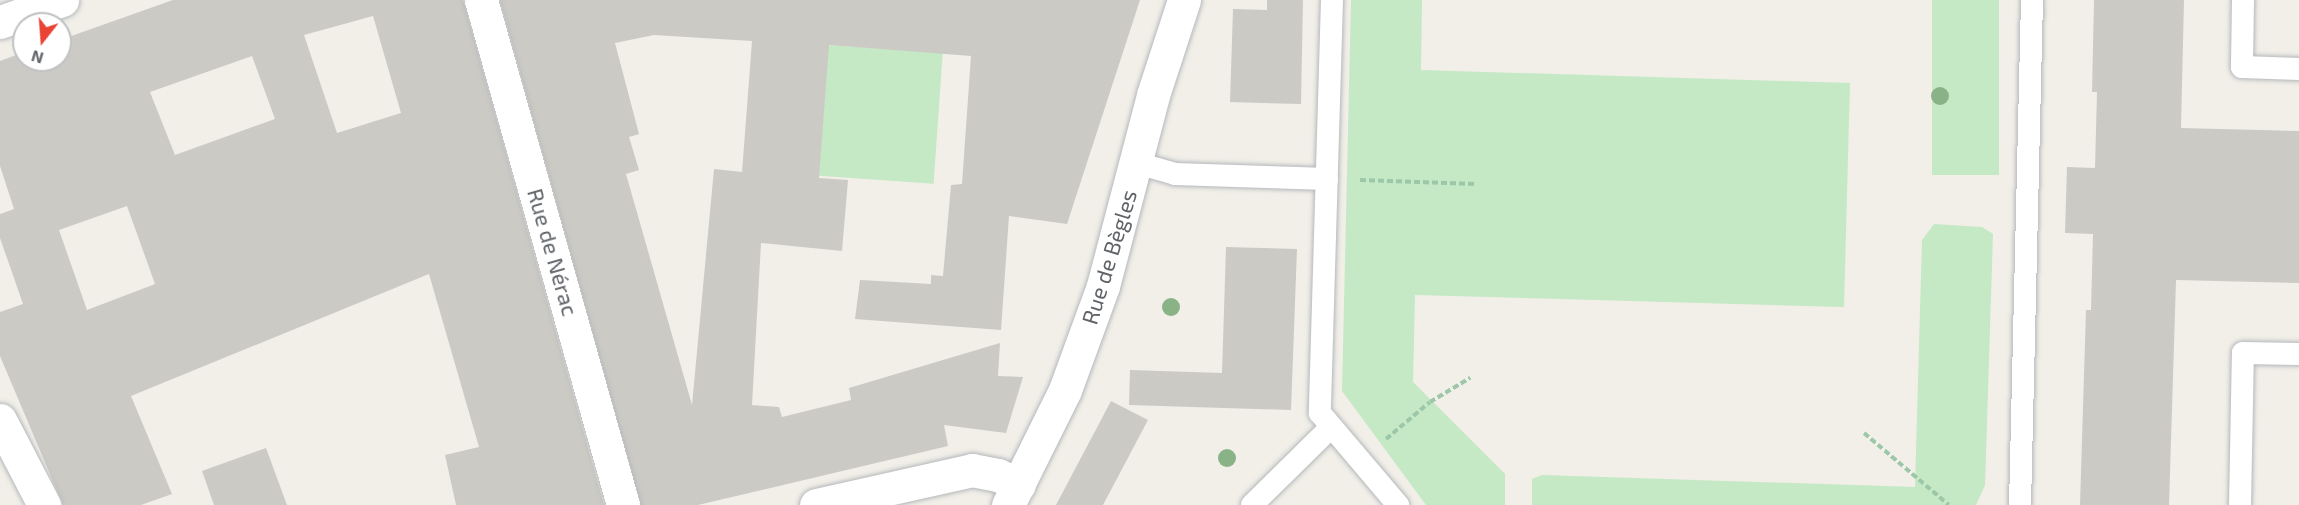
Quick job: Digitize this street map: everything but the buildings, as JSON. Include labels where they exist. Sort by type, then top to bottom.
[{"type":"street","points":[[0,22],[62,0]]},
{"type":"street","name":"Rue de Nérac","points":[[481,0],[623,505]]},
{"type":"street","name":"Rue de Bègles","points":[[1013,495],[1065,390],[1103,286],[1184,0]]},
{"type":"street","points":[[0,420],[12,474],[44,505]]},
{"type":"street","points":[[816,505],[972,470],[998,475],[1013,495]]},
{"type":"lane","points":[[1332,0],[1320,413],[1398,505]]},
{"type":"lane","points":[[2020,505],[2032,0]]},
{"type":"lane","points":[[2243,0],[2242,67],[2299,69]]},
{"type":"lane","points":[[1137,163],[1175,174],[1327,179]]},
{"type":"lane","points":[[2240,505],[2243,353],[2299,354]]},
{"type":"lane","points":[[1252,505],[1331,427]]},
{"type":"path","points":[[1327,179],[1476,184]]},
{"type":"path","points":[[1361,461],[1430,402],[1470,378]]},
{"type":"path","points":[[1864,433],[1949,505]]},
{"type":"green space","points":[[1351,0],[1422,0],[1421,70],[1850,83],[1844,307],[1415,295],[1413,382],[1505,474],[1505,505],[1426,505],[1342,391]]},
{"type":"green space","points":[[1932,0],[1999,0],[1999,175],[1932,175]]},
{"type":"green space","points":[[828,45],[943,53],[934,184],[819,176]]},
{"type":"green space","points":[[1934,224],[1982,227],[1993,234],[1985,485],[1976,505],[1532,505],[1532,479],[1542,475],[1915,487],[1922,240]]}]
